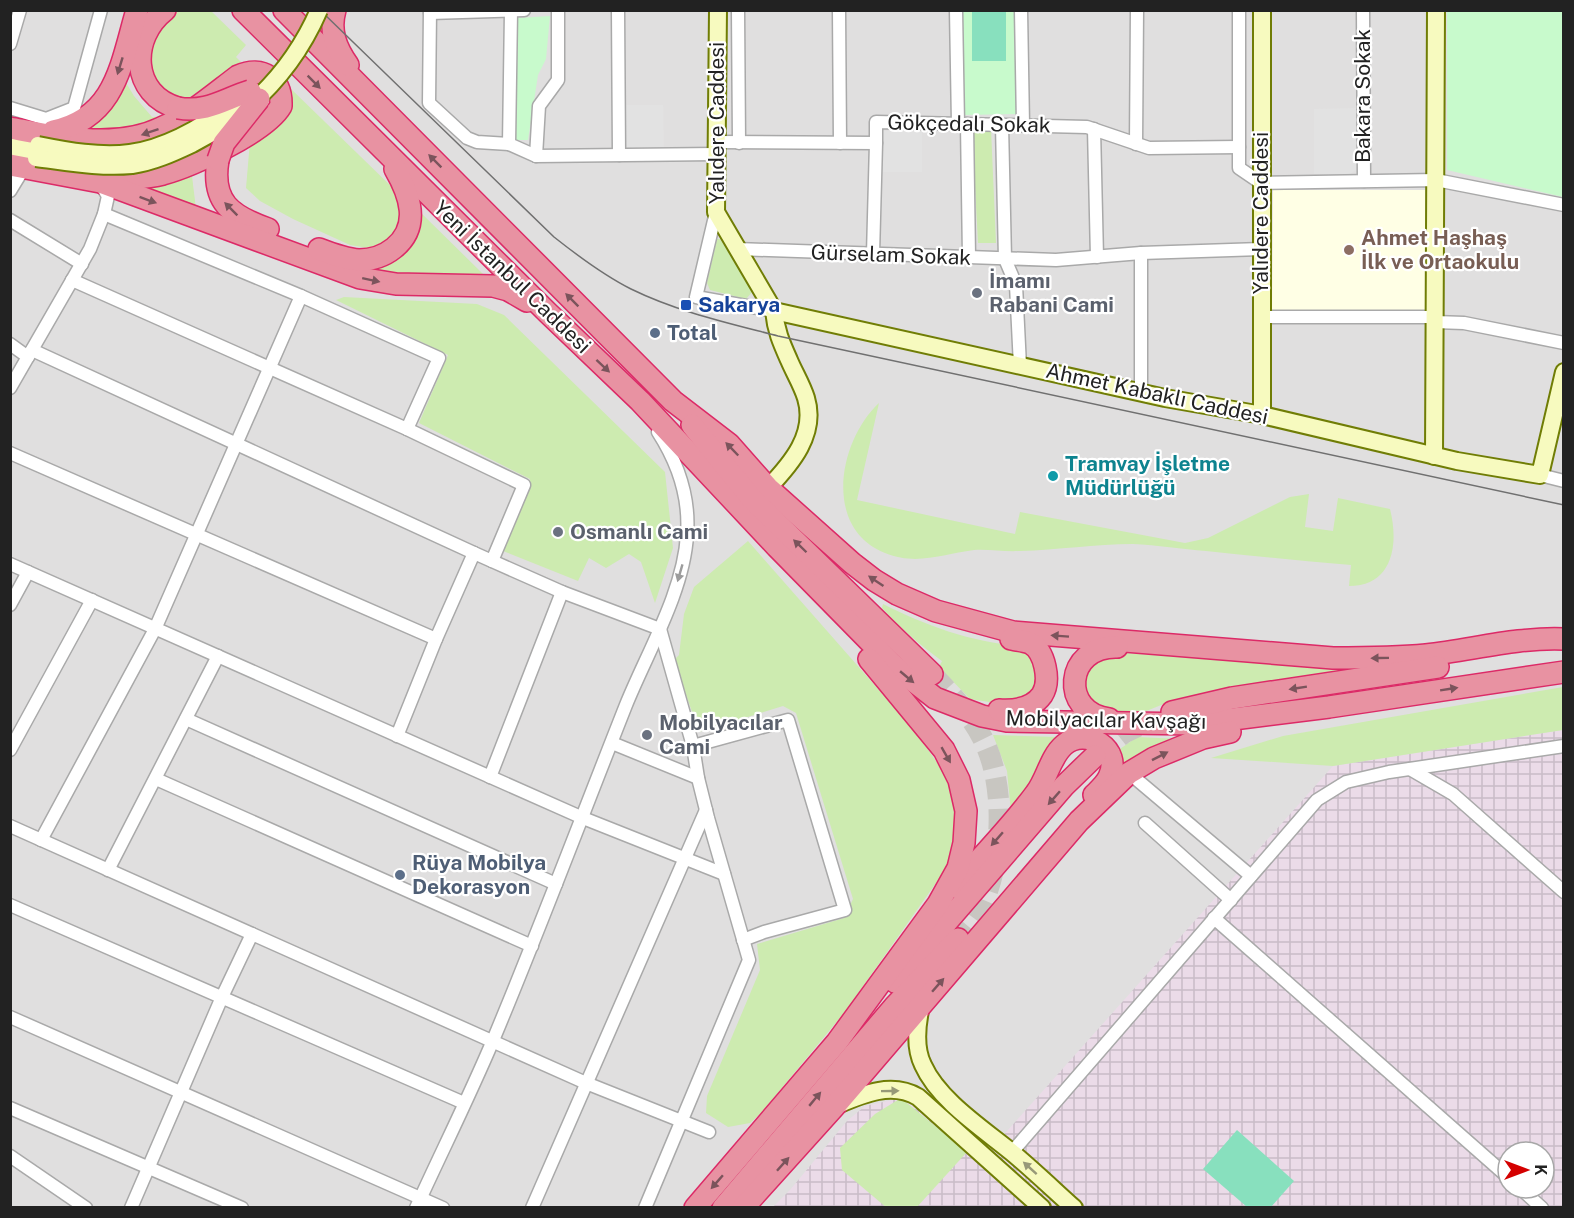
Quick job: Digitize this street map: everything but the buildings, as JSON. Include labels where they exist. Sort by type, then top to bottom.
[{"type":"highway","points":[[25,153],[50,132],[86,120],[103,103],[116,79],[137,10]]},
{"type":"highway","points":[[165,10],[156,17],[147,30],[141,45],[140,61],[143,77],[152,92],[164,102],[178,108],[197,109],[255,95]]},
{"type":"highway","points":[[226,10],[279,46]]},
{"type":"highway","name":"Yeni İstanbul Caddesi","points":[[243,10],[548,313],[640,401],[777,547]]},
{"type":"highway","name":"Yeni İstanbul Caddesi","points":[[284,10],[673,401]]},
{"type":"highway","points":[[334,10],[332,22],[338,51],[365,91]]},
{"type":"highway","points":[[25,153],[95,140],[135,137],[174,122],[238,76],[248,72],[264,73],[272,79],[279,90],[281,106],[271,120],[212,155],[183,168],[162,174],[100,182]]},
{"type":"highway","points":[[255,95],[224,143],[218,160],[217,184],[220,196],[226,206],[240,218],[339,256],[359,260],[381,256],[404,238],[411,221],[411,205],[406,190],[382,148]]},
{"type":"highway","points":[[10,128],[25,153],[360,278],[396,284],[493,285],[508,290],[548,313]]},
{"type":"highway","points":[[673,401],[729,444],[768,488],[874,580],[897,594],[961,619],[1013,632],[1333,658],[1426,655],[1537,638],[1563,639]]},
{"type":"highway","points":[[673,401],[752,499],[932,674]]},
{"type":"highway","points":[[695,1208],[837,1042],[938,904],[958,868],[964,843],[966,811],[959,780],[944,750],[777,547]]},
{"type":"highway","name":"Mobilyacılar Kavşağı","points":[[777,547],[893,665],[935,698],[982,716],[1007,722],[1165,718],[1214,722],[1329,707]]},
{"type":"highway","points":[[957,706],[1021,710],[1043,694],[1046,681],[1042,657],[1031,644],[987,634],[961,619]]},
{"type":"highway","points":[[1165,718],[1103,718],[1089,713],[1078,700],[1075,675],[1082,660],[1090,653],[1106,647],[1177,644]]},
{"type":"highway","name":"Mobilyacılar Kavşağı","points":[[1165,718],[1232,698],[1563,648]]},
{"type":"highway","points":[[1329,707],[1563,672]]},
{"type":"highway","name":"Mobilyacılar Kavşağı","points":[[743,1208],[834,1107],[1079,821],[1129,773],[1154,758],[1203,738],[1297,718],[1329,707]]},
{"type":"highway","points":[[912,938],[1037,792],[1063,746],[1075,739],[1086,737],[1097,740],[1109,752],[1111,763],[1109,777],[1089,801],[1079,821]]},
{"type":"highway","name":"Mobilyacılar Kavşağı","points":[[837,1042],[870,1011],[1064,786],[1095,756]]},
{"type":"highway","points":[[723,1208],[878,1025],[957,939]]},
{"type":"street","points":[[10,44],[20,10]]},
{"type":"street","points":[[10,108],[46,119],[74,108],[101,10]]},
{"type":"street","points":[[255,95],[307,10]]},
{"type":"street","points":[[10,139],[25,153],[128,154],[150,149],[206,123],[276,81],[295,55],[318,10]]},
{"type":"street","points":[[524,10],[430,12],[429,103],[467,138],[477,142],[508,144],[536,156],[540,106],[558,80],[558,10]]},
{"type":"street","points":[[618,10],[619,155]]},
{"type":"street","name":"Yalıdere Caddesi","points":[[717,10],[716,212],[774,312],[776,330],[806,397],[808,414],[800,449],[768,488]]},
{"type":"street","points":[[738,10],[739,143]]},
{"type":"street","points":[[839,10],[840,143]]},
{"type":"street","points":[[956,10],[969,257]]},
{"type":"street","points":[[1021,10],[1023,125]]},
{"type":"street","points":[[1136,144],[1137,10]]},
{"type":"street","points":[[1239,10],[1239,168],[1261,183],[1436,180],[1563,205]]},
{"type":"street","name":"Yalıdere Caddesi","points":[[1262,10],[1262,416]]},
{"type":"street","name":"Bakara Sokak","points":[[1363,10],[1364,181]]},
{"type":"street","points":[[1434,456],[1436,10]]},
{"type":"street","points":[[508,144],[511,11]]},
{"type":"street","name":"Gökçedalı Sokak","points":[[536,156],[619,155],[716,148],[739,143],[876,143],[876,122],[1087,127],[1149,148],[1239,147]]},
{"type":"street","points":[[1002,125],[1005,259],[1016,285],[1020,366]]},
{"type":"street","points":[[1094,129],[1097,257]]},
{"type":"street","points":[[873,254],[876,143]]},
{"type":"street","points":[[10,191],[25,153]]},
{"type":"street","points":[[10,388],[90,249],[104,214],[108,196],[100,182]]},
{"type":"street","points":[[716,212],[696,297],[774,312]]},
{"type":"street","points":[[104,214],[302,296],[439,358],[407,429]]},
{"type":"street","points":[[10,220],[82,264]]},
{"type":"street","name":"Gürselam Sokak","points":[[737,249],[1056,260],[1141,253],[1261,249]]},
{"type":"street","points":[[1141,253],[1141,393]]},
{"type":"street","points":[[72,280],[407,429],[524,484],[492,561]]},
{"type":"street","points":[[41,840],[155,628],[302,296]]},
{"type":"street","name":"Ahmet Kabaklı Caddesi","points":[[774,312],[1141,393],[1262,416],[1434,456],[1540,475]]},
{"type":"street","points":[[1262,317],[1435,319],[1563,343]]},
{"type":"street","points":[[10,344],[237,443],[562,592],[660,629]]},
{"type":"street","points":[[1563,372],[1540,475],[1563,481]]},
{"type":"street","points":[[418,1202],[492,1041],[532,946],[660,629],[681,571],[688,519],[684,489],[675,461],[640,401]]},
{"type":"street","points":[[10,453],[436,639]]},
{"type":"street","points":[[397,736],[474,553]]},
{"type":"street","points":[[10,564],[489,777],[724,874]]},
{"type":"street","points":[[10,605],[28,572]]},
{"type":"street","points":[[489,777],[562,592]]},
{"type":"street","points":[[10,750],[92,600]]},
{"type":"street","points":[[645,1208],[749,960],[706,810],[693,746],[660,629]]},
{"type":"street","points":[[108,870],[218,656]]},
{"type":"street","points":[[186,719],[556,884]]},
{"type":"street","points":[[693,746],[788,720],[845,910],[743,940]]},
{"type":"street","points":[[612,744],[698,778]]},
{"type":"street","points":[[1012,1152],[1317,800],[1346,782],[1410,769],[1563,746]]},
{"type":"street","points":[[1410,769],[1453,794],[1563,892]]},
{"type":"street","points":[[1129,773],[1251,876]]},
{"type":"street","points":[[156,779],[532,946]]},
{"type":"street","points":[[532,1208],[706,810]]},
{"type":"street","points":[[1145,823],[1231,900]]},
{"type":"street","points":[[10,826],[586,1083],[709,1132]]},
{"type":"street","points":[[10,905],[464,1103]]},
{"type":"street","points":[[1214,918],[1496,1167]]},
{"type":"street","points":[[131,1208],[180,1092],[252,934]]},
{"type":"street","points":[[921,1005],[917,1024],[918,1047],[922,1063],[934,1085],[1074,1208]]},
{"type":"street","points":[[10,1017],[180,1092],[418,1202],[443,1208]]},
{"type":"street","points":[[834,1107],[866,1093],[887,1090],[909,1091],[918,1096],[1042,1208]]},
{"type":"street","points":[[10,1108],[242,1208]]},
{"type":"street","points":[[10,1156],[86,1208]]},
{"type":"shaded area","points":[[10,11],[1563,11],[1563,1207],[11,1207]]},
{"type":"shaded area","points":[[626,105],[663,105],[664,152],[626,153]]},
{"type":"shaded area","points":[[1356,108],[1356,170],[1349,175],[1314,174],[1314,109]]},
{"type":"shaded area","points":[[881,131],[922,131],[922,172],[881,172]]},
{"type":"shaded area","name":"Ahmet Haşhaş İlk ve Ortaokulu","points":[[1273,190],[1425,190],[1427,312],[1272,310]]},
{"type":"shaded area","points":[[1563,730],[1563,1207],[772,1208],[790,1190],[847,1121],[865,1106],[906,1097],[982,1159],[1333,766]]},
{"type":"green space","points":[[182,11],[211,11],[246,45],[236,57],[241,62],[183,102],[171,99],[149,76],[147,44],[171,14]]},
{"type":"green space","points":[[963,11],[1017,11],[1018,114],[963,115]]},
{"type":"green space","points":[[972,11],[1006,11],[1006,61],[972,61]]},
{"type":"green space","points":[[1447,11],[1563,11],[1563,197],[1447,170]]},
{"type":"green space","points":[[550,16],[546,59],[538,75],[528,140],[515,140],[517,18]]},
{"type":"green space","points":[[125,81],[134,96],[152,117],[174,116],[105,134],[83,128]]},
{"type":"green space","points":[[289,87],[394,189],[402,203],[400,227],[387,242],[368,248],[350,245],[260,201],[246,188],[250,141]]},
{"type":"green space","points":[[991,129],[996,243],[978,243],[972,130]]},
{"type":"green space","points":[[192,176],[196,209],[137,187]]},
{"type":"green space","points":[[418,210],[483,274],[481,277],[407,278],[366,270]]},
{"type":"green space","points":[[717,239],[720,239],[753,291],[746,299],[710,290],[707,283]]},
{"type":"green space","points":[[344,297],[477,304],[504,315],[665,472],[673,548],[655,603],[641,562],[629,554],[606,568],[589,558],[578,581],[503,551],[530,479],[419,423],[448,355],[336,300]]},
{"type":"green space","points":[[879,403],[857,500],[1015,534],[1020,512],[1185,543],[1208,538],[1290,497],[1309,494],[1305,527],[1333,531],[1338,498],[1390,509],[1393,522],[1393,549],[1384,571],[1375,579],[1364,584],[1349,586],[1351,565],[1133,544],[1014,551],[974,550],[919,559],[897,557],[865,541],[852,524],[845,504],[843,482],[854,439],[865,419]]},
{"type":"green space","points":[[748,541],[915,731],[947,777],[957,812],[948,866],[844,1013],[761,1113],[750,1123],[728,1127],[706,1113],[707,1096],[760,970],[757,944],[844,918],[853,899],[796,713],[783,706],[699,732],[674,660],[679,655],[684,614],[694,587]]},
{"type":"green space","points":[[883,604],[951,632],[986,641],[1023,646],[1041,671],[1034,694],[1002,704],[970,699],[939,667],[942,661],[896,622],[882,608]]},
{"type":"green space","points":[[1110,652],[1294,665],[1394,667],[1194,695],[1176,699],[1134,716],[1100,708],[1084,695],[1086,667]]},
{"type":"green space","points":[[1563,687],[1563,730],[1333,766],[1211,758],[1283,736]]},
{"type":"green space","points":[[993,735],[1058,737],[1035,782],[1011,812],[1007,771]]},
{"type":"green space","points":[[1137,737],[1181,739],[1122,769],[1120,749]]},
{"type":"green space","points":[[901,1098],[967,1152],[917,1207],[887,1208],[842,1170],[840,1148],[875,1114]]},
{"type":"green space","points":[[1237,1130],[1294,1181],[1271,1207],[1247,1207],[1203,1169]]},
{"type":"tunnel","points":[[932,674],[977,728],[987,748],[997,786],[999,829],[993,872],[978,913],[958,939]]},
{"type":"tunnel","points":[[1095,756],[1124,733],[1149,721]]},
{"type":"tram line","points":[[320,10],[554,237],[621,284],[649,297],[703,316],[778,336],[1564,505]]},
{"type":"place","name":"Ahmet Haşhaş İlk ve Ortaokulu","points":[[1349,250]]},
{"type":"place","name":"İmamı Rabani Cami","points":[[977,293]]},
{"type":"place","name":"Sakarya","points":[[686,305]]},
{"type":"place","name":"Total","points":[[655,333]]},
{"type":"place","name":"Tramvay İşletme Müdürlüğü","points":[[1053,476]]},
{"type":"place","name":"Osmanlı Cami","points":[[558,532]]},
{"type":"place","name":"Mobilyacılar Cami","points":[[647,735]]},
{"type":"place","name":"Rüya Mobilya Dekorasyon","points":[[400,875]]}]
